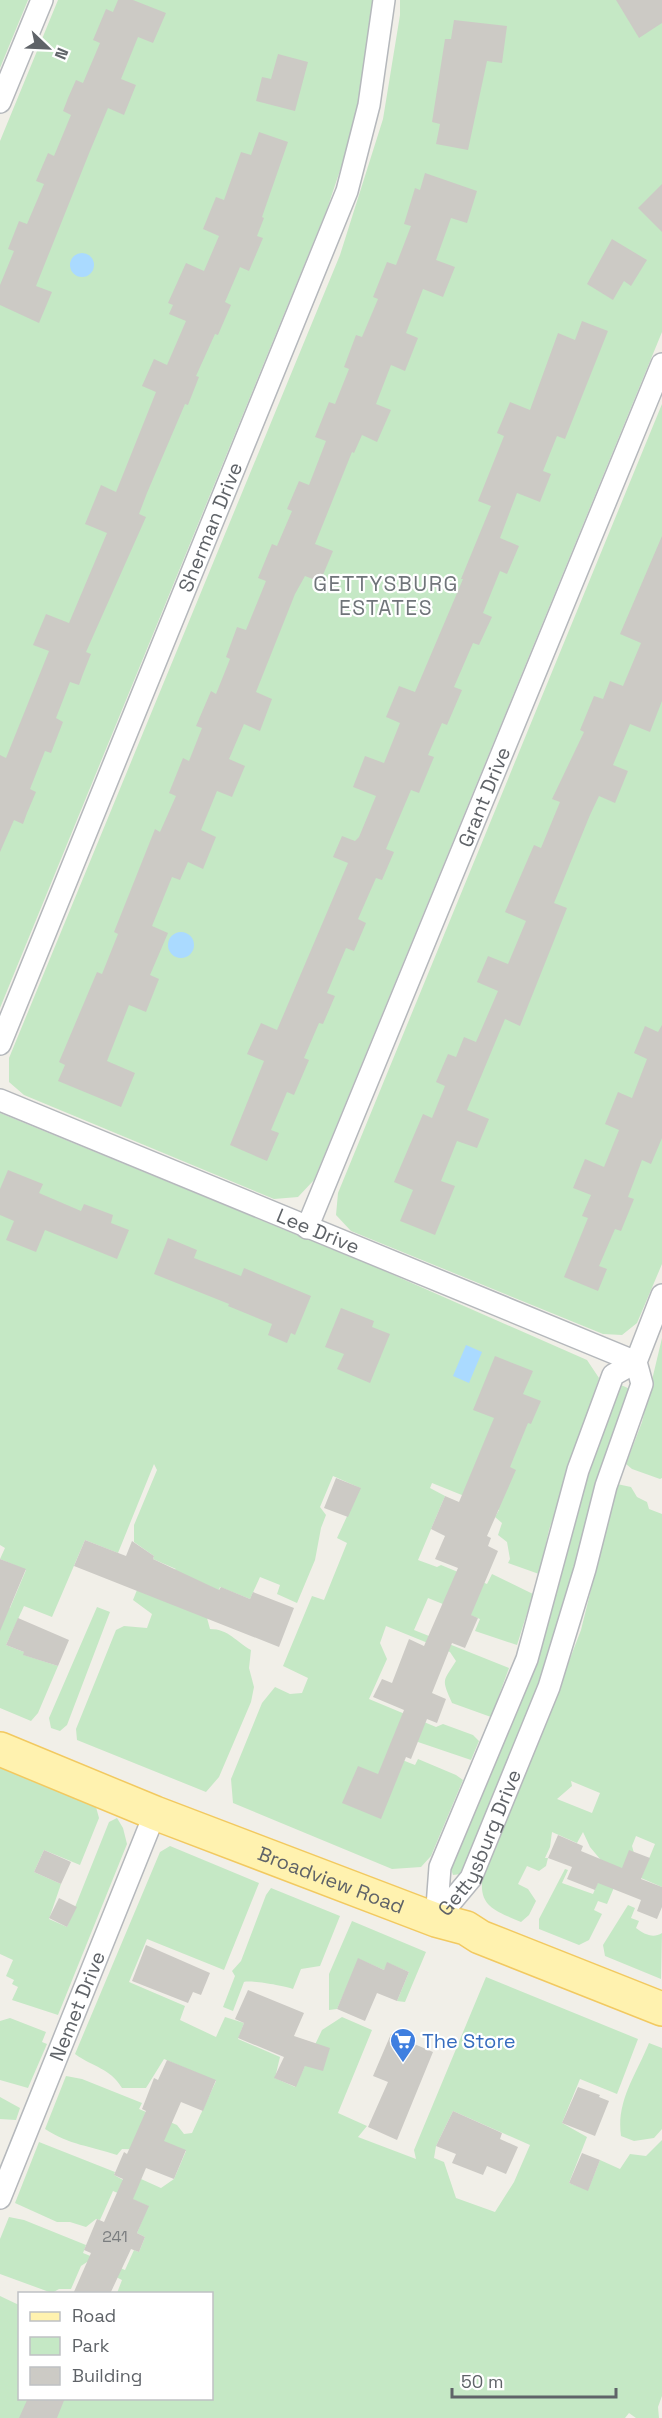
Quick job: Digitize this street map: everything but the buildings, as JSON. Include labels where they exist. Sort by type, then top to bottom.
[{"type":"main road","name":"Broadview Road","points":[[0,1749],[155,1813],[436,1920],[466,1928],[480,1937],[662,2009]]},
{"type":"street","points":[[0,102],[42,0]]},
{"type":"street","name":"Sherman Drive","points":[[0,1044],[342,205],[369,105],[384,0]]},
{"type":"street","name":"Grant Drive","points":[[307,1228],[662,364]]},
{"type":"street","name":"Lee Drive","points":[[0,1100],[636,1362]]},
{"type":"street","name":"Gettysburg Drive","points":[[436,1920],[471,1878],[549,1687],[585,1569],[606,1486],[642,1384],[636,1362],[662,1295]]},
{"type":"street","name":"Gettysburg Drive","points":[[436,1920],[440,1867],[527,1659],[578,1470],[613,1375],[636,1362]]},
{"type":"street","name":"Nemet Drive","points":[[0,2198],[155,1813]]},
{"type":"green space","points":[[0,0],[28,0],[0,68]]},
{"type":"green space","points":[[58,0],[373,0],[354,129],[327,209],[0,1008],[0,141]]},
{"type":"green space","points":[[400,0],[662,0],[662,332],[314,1180],[298,1197],[274,1199],[24,1095],[9,1082],[9,1058],[340,255],[383,119],[400,15]]},
{"type":"green space","points":[[662,404],[662,1264],[637,1323],[622,1335],[603,1334],[351,1231],[336,1215],[338,1193]]},
{"type":"green space","points":[[0,1113],[380,1269],[587,1360],[599,1378],[549,1530],[539,1574],[508,1563],[510,1559],[507,1542],[498,1535],[502,1523],[495,1517],[499,1510],[432,1483],[430,1488],[445,1496],[418,1560],[437,1567],[441,1565],[487,1584],[492,1574],[533,1594],[517,1645],[475,1631],[480,1619],[428,1598],[414,1630],[509,1668],[491,1717],[452,1703],[445,1684],[446,1677],[456,1661],[450,1652],[386,1626],[380,1643],[387,1659],[369,1699],[436,1727],[443,1724],[473,1735],[479,1741],[471,1760],[418,1742],[418,1740],[387,1754],[415,1765],[418,1759],[463,1780],[431,1856],[421,1867],[392,1869],[233,1803],[231,1779],[262,1703],[275,1687],[290,1694],[302,1693],[308,1678],[283,1666],[312,1596],[324,1600],[347,1543],[337,1538],[360,1488],[333,1476],[320,1507],[326,1515],[315,1560],[297,1603],[277,1594],[280,1585],[260,1577],[250,1599],[220,1587],[207,1618],[210,1629],[222,1631],[251,1650],[249,1668],[254,1687],[251,1702],[219,1777],[206,1792],[77,1740],[76,1729],[116,1630],[124,1626],[147,1628],[152,1614],[133,1600],[137,1590],[176,1569],[153,1559],[154,1556],[134,1542],[134,1525],[157,1470],[154,1464],[118,1553],[85,1540],[52,1617],[24,1606],[6,1645],[24,1652],[24,1655],[58,1666],[38,1713],[31,1721],[0,1708],[0,1604],[10,1608],[26,1570],[0,1559],[5,1548],[0,1545]]},
{"type":"green space","points":[[662,1338],[662,1478],[660,1479],[632,1469],[626,1464],[642,1422]]},
{"type":"green space","points":[[621,1385],[630,1389],[594,1490],[564,1604],[542,1675],[461,1874],[453,1875],[451,1869],[534,1665],[557,1592],[587,1476]]},
{"type":"green space","points":[[617,1484],[631,1487],[637,1497],[647,1502],[649,1509],[662,1514],[662,1887],[641,1878],[655,1844],[636,1836],[632,1846],[635,1857],[621,1871],[607,1904],[598,1901],[594,1910],[602,1914],[589,1940],[579,1945],[539,1929],[539,1919],[565,1869],[568,1870],[562,1883],[593,1894],[605,1865],[590,1847],[583,1832],[577,1843],[552,1832],[550,1847],[545,1858],[548,1858],[546,1866],[539,1871],[527,1866],[518,1884],[528,1889],[536,1901],[529,1915],[521,1922],[490,1906],[483,1894],[482,1886],[483,1875],[524,1778],[581,1630]],"holes":[[[571,1781],[600,1793],[592,1813],[557,1799],[572,1786]]]},
{"type":"green space","points":[[97,1607],[110,1612],[67,1725],[60,1731],[51,1728],[49,1718]]},
{"type":"green space","points":[[0,1768],[96,1807],[99,1818],[80,1865],[44,1850],[34,1872],[61,1884],[49,1919],[67,1927],[109,1822],[117,1818],[123,1828],[127,1844],[58,2015],[12,2000],[18,1987],[12,1984],[14,1980],[6,1976],[13,1960],[0,1954]]},
{"type":"green space","points":[[170,1846],[259,1883],[224,1970],[147,1939],[129,1982],[185,2006],[180,2020],[216,2037],[225,2017],[244,2023],[238,2039],[280,2057],[275,2078],[295,2087],[322,2030],[342,2017],[372,2030],[338,2113],[367,2126],[358,2137],[416,2159],[414,2150],[486,1977],[638,2039],[617,2094],[580,2079],[562,2123],[587,2137],[569,2183],[588,2190],[600,2160],[620,2169],[630,2154],[646,2156],[662,2140],[662,2396],[658,2407],[659,2418],[636,2418],[629,2413],[625,2418],[0,2418],[0,2296],[18,2305],[18,2400],[213,2400],[213,2292],[117,2292],[122,2280],[87,2262],[81,2266],[71,2289],[59,2289],[54,2292],[0,2274],[0,2239],[9,2217],[24,2220],[86,2245],[83,2253],[125,2270],[134,2250],[139,2252],[145,2237],[137,2233],[148,2206],[113,2191],[100,2220],[96,2219],[86,2227],[70,2222],[57,2222],[15,2203],[39,2142],[115,2172],[114,2175],[136,2187],[141,2179],[161,2188],[174,2179],[186,2151],[122,2149],[117,2155],[71,2142],[45,2129],[66,2076],[82,2079],[142,2103],[139,2109],[177,2125],[184,2134],[192,2133],[216,2081],[164,2059],[146,2088],[122,2088],[112,2076],[75,2054],[160,1852]],"holes":[[[453,2111],[530,2145],[514,2182],[495,2212],[456,2198],[444,2162],[434,2158],[436,2146]]]},
{"type":"green space","points":[[271,1888],[340,1916],[320,1966],[301,1969],[293,1989],[244,1982],[233,2011],[223,2007],[235,1976],[232,1971],[241,1961],[266,1895]]},
{"type":"green space","points":[[628,1905],[635,1908],[631,1918],[639,1921],[636,1928],[652,1936],[662,1933],[661,1979],[605,1956],[603,1945]]},
{"type":"green space","points":[[352,1921],[426,1952],[405,2002],[397,2001],[409,1972],[388,1963],[384,1970],[359,1959],[337,2009],[329,2010],[329,1974]]},
{"type":"green space","points":[[10,2018],[46,2032],[42,2042],[47,2044],[28,2088],[0,2080],[0,2021]]},
{"type":"green space","points":[[649,2043],[662,2048],[662,2129],[654,2138],[634,2141],[621,2136],[621,2111],[628,2088]]},
{"type":"green space","points":[[0,2097],[20,2108],[16,2120],[0,2119]]},
{"type":"water","points":[[82,253],[91,256],[94,265],[91,274],[82,277],[73,274],[70,265],[73,256]]},
{"type":"water","points":[[181,932],[190,936],[194,945],[190,954],[181,958],[172,954],[168,945],[172,936]]},
{"type":"water","points":[[466,1345],[482,1352],[469,1383],[453,1376]]},
{"type":"place","name":"The Store","points":[[403,2064]]},
{"type":"district","name":"GETTYSBURG ESTATES","points":[[386,595]]}]
